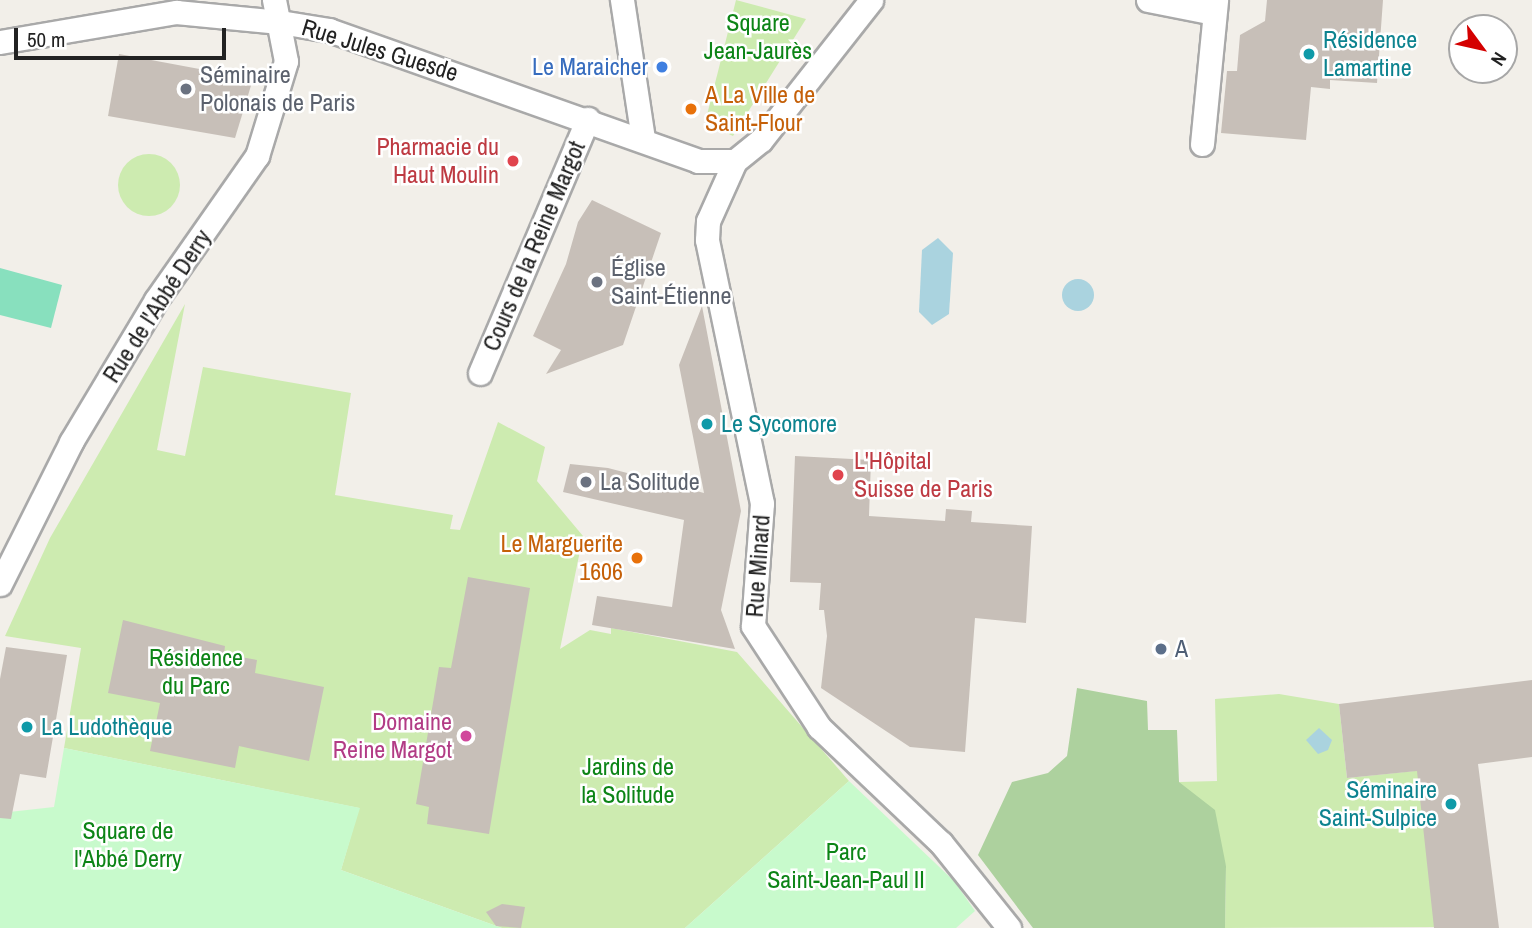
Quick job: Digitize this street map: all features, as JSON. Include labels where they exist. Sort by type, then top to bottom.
[{"type":"street","points":[[622,0],[643,139]]},
{"type":"street","points":[[735,161],[761,140],[872,0]]},
{"type":"street","points":[[1148,0],[1215,6],[1202,144]]},
{"type":"street","name":"Rue Jules Guesde","points":[[0,42],[176,12],[277,11],[588,119],[698,161],[735,161]]},
{"type":"street","name":"Rue de l'Abbé Derry","points":[[0,584],[71,442],[149,312],[257,156],[286,61],[277,11]]},
{"type":"street","name":"Cours de la Reine Margot","points":[[480,373],[588,119]]},
{"type":"street","name":"Rue Minard","points":[[735,161],[708,221],[707,240],[762,503],[753,626],[819,727],[948,852],[1009,928]]},
{"type":"green space","name":"Square Jean-Jaurès","points":[[736,0],[806,19],[733,136],[705,123]]},
{"type":"green space","points":[[149,154],[171,163],[180,185],[171,207],[149,216],[127,207],[118,185],[127,163]]},
{"type":"green space","points":[[0,268],[62,285],[51,328],[0,315]]},
{"type":"green space","name":"Jardins de la Solitude","points":[[185,304],[157,450],[185,456],[203,367],[351,393],[335,495],[453,515],[450,529],[460,530],[498,422],[545,447],[537,481],[583,536],[560,649],[590,630],[611,634],[611,628],[737,652],[849,781],[685,928],[502,928],[341,870],[359,808],[64,748],[81,648],[5,636],[50,538]]},
{"type":"green space","points":[[1077,688],[1147,701],[1148,730],[1177,730],[1179,782],[1215,810],[1226,866],[1225,928],[1033,928],[978,855],[1012,782],[1048,773],[1067,756]]},
{"type":"green space","points":[[1279,694],[1339,704],[1347,778],[1424,770],[1435,927],[1225,928],[1226,866],[1179,782],[1217,781],[1215,699]]},
{"type":"green space","name":"Square de l'Abbé Derry","points":[[64,748],[360,808],[341,870],[502,928],[0,928],[0,813],[54,807]]},
{"type":"green space","name":"Parc Saint-Jean-Paul II","points":[[849,781],[954,881],[975,911],[956,928],[685,928]]},
{"type":"water","points":[[938,238],[953,253],[949,314],[932,325],[919,312],[922,250]]},
{"type":"water","points":[[1078,279],[1089,284],[1094,295],[1089,306],[1078,311],[1067,306],[1062,295],[1067,284]]},
{"type":"water","points":[[1319,728],[1332,740],[1328,750],[1318,754],[1306,740]]},
{"type":"building","name":"Résidence Lamartine","points":[[1267,0],[1383,0],[1377,83],[1330,80],[1330,89],[1311,87],[1306,140],[1221,133],[1227,71],[1237,71],[1240,35],[1265,21]]},
{"type":"building","name":"Séminaire Polonais de Paris","points":[[119,54],[253,79],[235,138],[108,116]]},
{"type":"building","name":"Église Saint-Étienne","points":[[592,200],[661,233],[623,345],[546,374],[561,350],[533,336],[566,264],[578,222]]},
{"type":"building","name":"La Solitude","points":[[702,306],[741,511],[721,610],[735,649],[592,625],[597,596],[672,607],[684,520],[563,492],[570,464],[608,468],[704,493],[679,365]]},
{"type":"building","name":"L'Hôpital Suisse de Paris","points":[[795,456],[871,460],[869,516],[945,521],[946,509],[972,511],[971,522],[1032,526],[1026,623],[975,618],[965,752],[910,747],[821,688],[827,636],[824,610],[819,610],[821,583],[790,582]]},
{"type":"building","name":"Domaine Reine Margot","points":[[468,577],[530,588],[489,834],[427,824],[429,807],[416,804],[439,667],[451,668]]},
{"type":"building","name":"Résidence du Parc","points":[[123,620],[225,646],[224,654],[257,660],[255,673],[324,687],[309,761],[239,746],[235,768],[150,751],[160,703],[108,693]]},
{"type":"building","name":"La Ludothèque","points":[[6,647],[67,655],[46,778],[20,774],[11,819],[0,818],[0,679]]},
{"type":"building","name":"Séminaire Saint-Sulpice","points":[[1532,680],[1532,757],[1478,764],[1499,928],[1434,928],[1417,771],[1347,778],[1339,704]]},
{"type":"building","points":[[502,904],[525,907],[521,928],[496,926],[486,912]]},
{"type":"place","name":"Résidence Lamartine","points":[[1309,54]]},
{"type":"place","name":"Le Maraicher","points":[[662,67]]},
{"type":"place","name":"Séminaire Polonais de Paris","points":[[186,89]]},
{"type":"place","name":"A La Ville de Saint-Flour","points":[[691,109]]},
{"type":"place","name":"Pharmacie du Haut Moulin","points":[[513,161]]},
{"type":"place","name":"Église Saint-Étienne","points":[[597,282]]},
{"type":"place","name":"Le Sycomore","points":[[707,424]]},
{"type":"place","name":"L'Hôpital Suisse de Paris","points":[[838,475]]},
{"type":"place","name":"La Solitude","points":[[586,482]]},
{"type":"place","name":"Le Marguerite 1606","points":[[637,558]]},
{"type":"place","name":"A","points":[[1161,649]]},
{"type":"place","name":"La Ludothèque","points":[[27,727]]},
{"type":"place","name":"Domaine Reine Margot","points":[[466,736]]},
{"type":"place","name":"Séminaire Saint-Sulpice","points":[[1451,804]]}]
